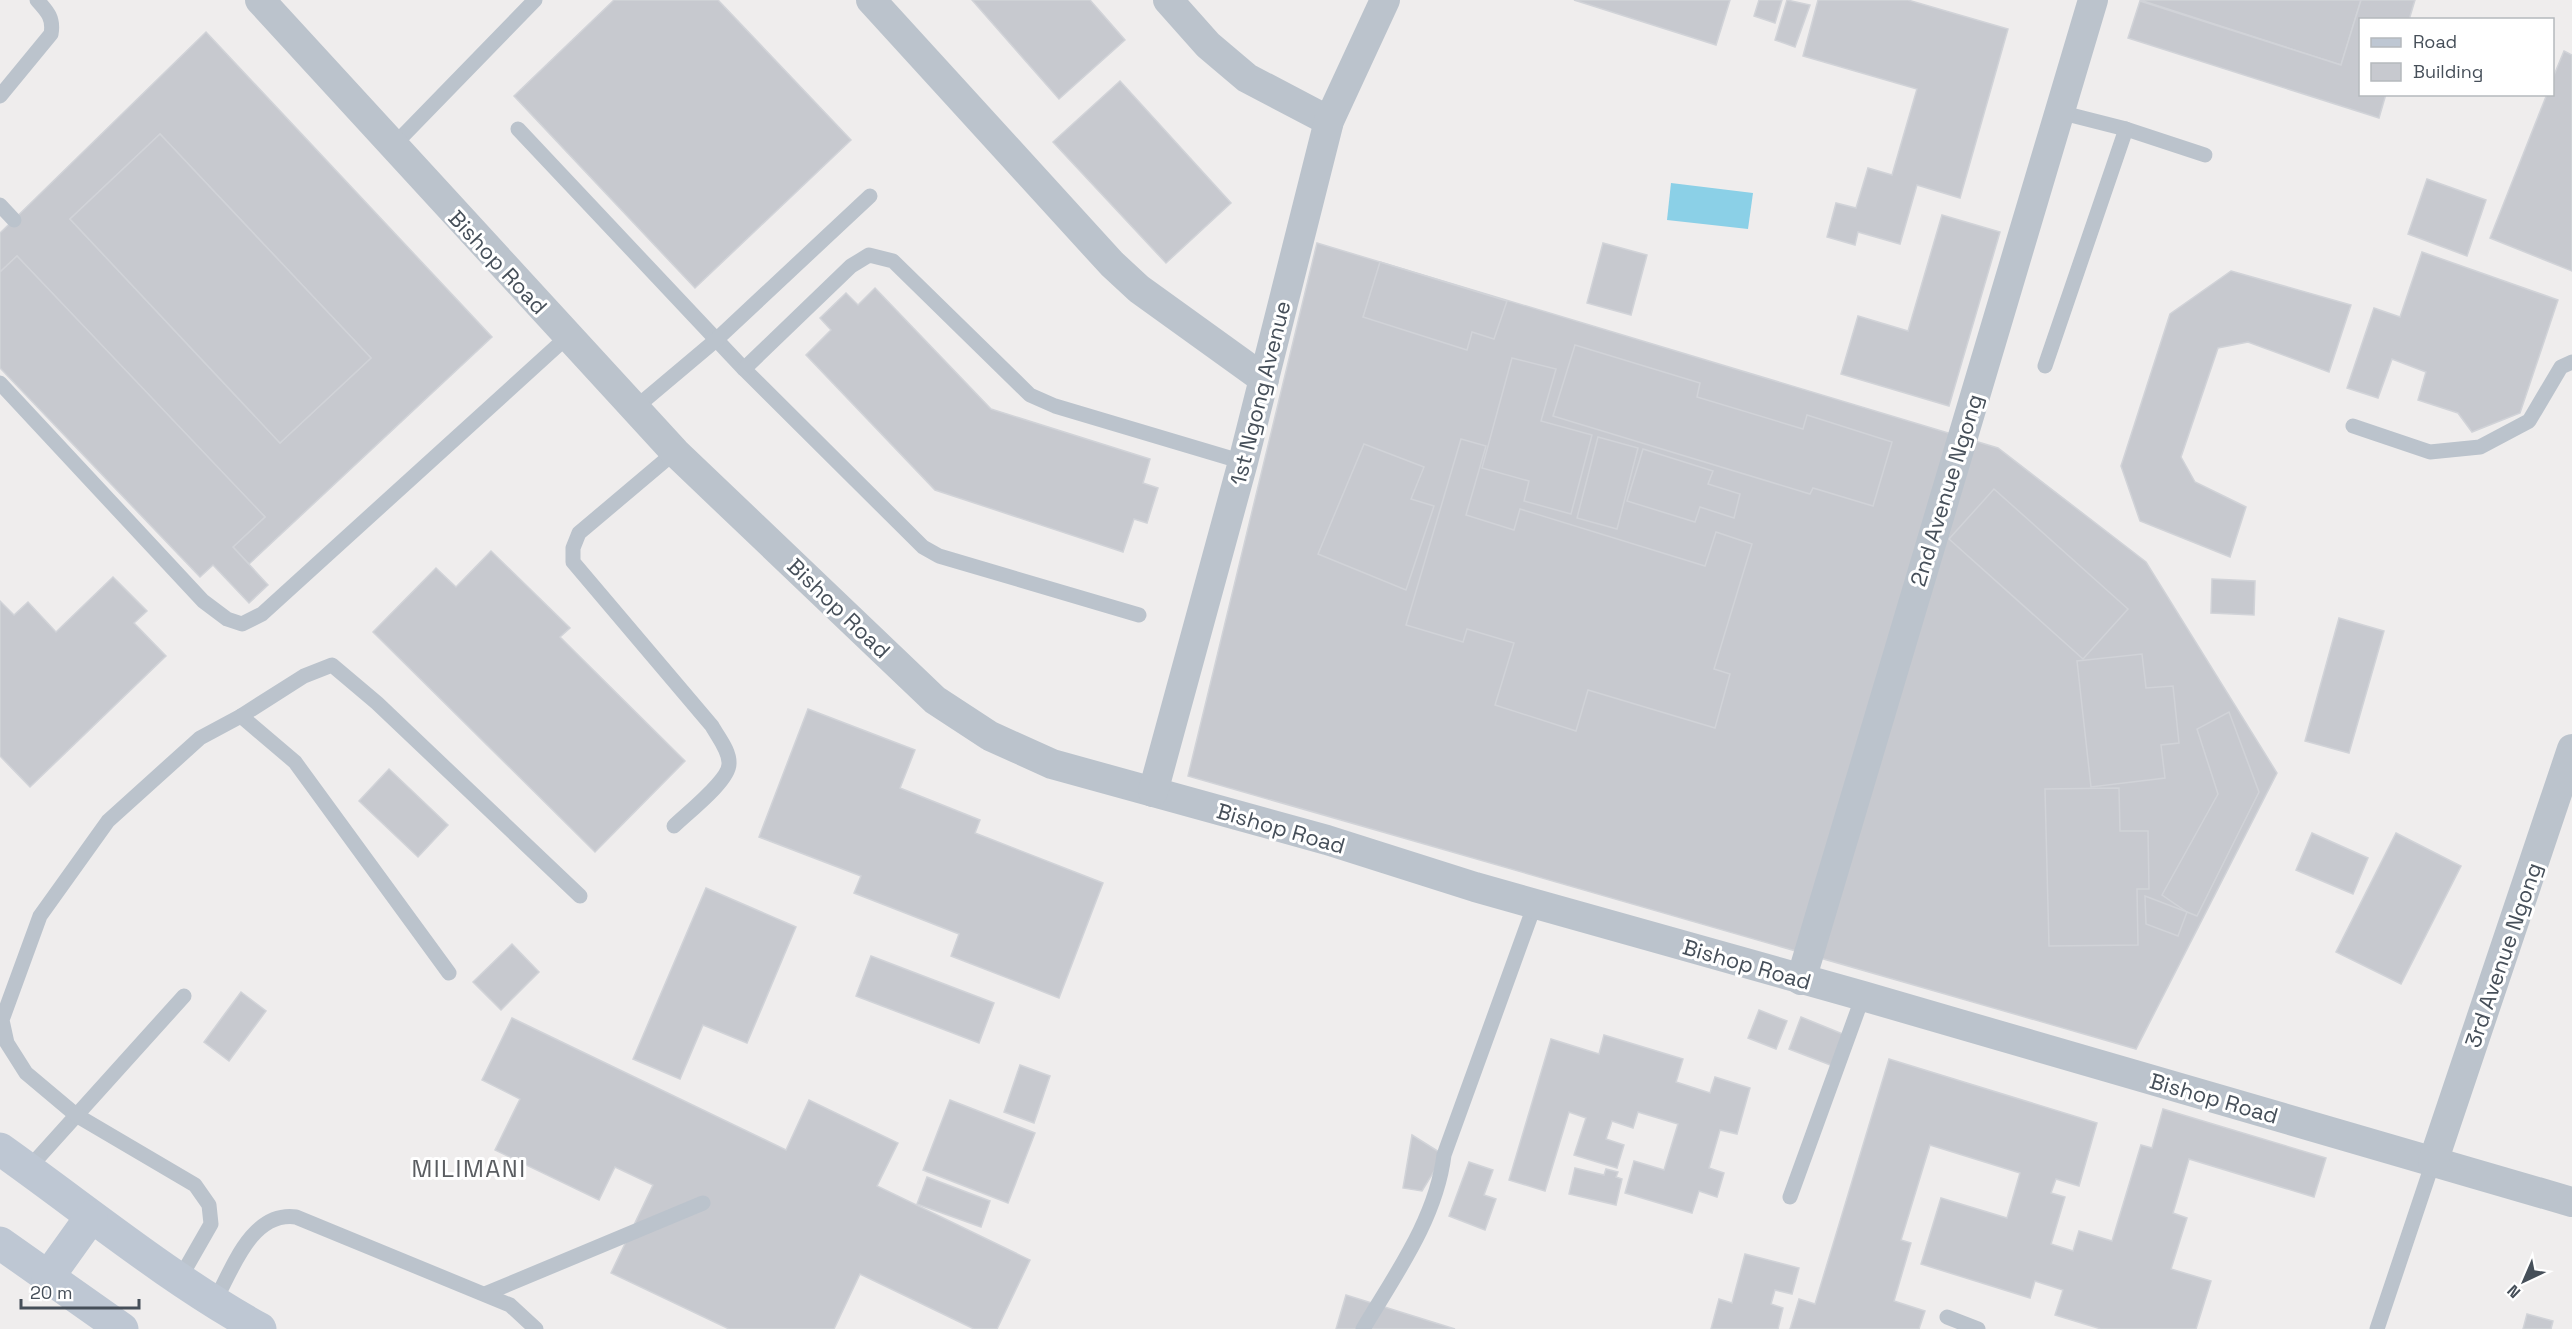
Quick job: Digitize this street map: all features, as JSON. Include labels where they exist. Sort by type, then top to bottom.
[{"type":"main road","points":[[0,1149],[179,1280],[214,1304],[260,1329]]},
{"type":"main road","points":[[48,1277],[91,1217]]},
{"type":"main road","points":[[0,1243],[122,1329]]},
{"type":"street","name":"Bishop Road","points":[[260,0],[392,147],[675,452],[935,700],[990,736],[1052,764],[1327,840],[1535,904],[1863,996],[2572,1202]]},
{"type":"street","points":[[872,0],[1112,264],[1139,289],[1264,379]]},
{"type":"street","points":[[1168,0],[1208,45],[1247,78],[1329,121]]},
{"type":"street","name":"1st Ngong Avenue","points":[[1153,792],[1243,462],[1329,121],[1385,0]]},
{"type":"street","name":"2nd Avenue Ngong","points":[[1802,980],[2094,0]]},
{"type":"street","name":"3rd Avenue Ngong","points":[[2433,1162],[2572,749]]},
{"type":"lane","points":[[0,96],[51,34],[53,23],[49,14],[37,0]]},
{"type":"lane","points":[[392,147],[535,0]]},
{"type":"lane","points":[[2059,112],[2126,129],[2205,155]]},
{"type":"lane","points":[[518,129],[744,369],[923,547],[939,556],[1139,615]]},
{"type":"lane","points":[[2045,366],[2126,129]]},
{"type":"lane","points":[[634,409],[716,340],[870,196]]},
{"type":"lane","points":[[0,205],[14,220]]},
{"type":"lane","points":[[744,369],[851,266],[869,255],[893,261],[1030,395],[1055,406],[1243,462]]},
{"type":"lane","points":[[0,383],[203,601],[227,619],[242,624],[262,614],[567,337]]},
{"type":"lane","points":[[2353,426],[2430,452],[2480,447],[2529,421],[2561,367],[2572,362]]},
{"type":"lane","points":[[674,826],[723,779],[729,765],[724,747],[712,726],[573,562],[573,548],[579,532],[675,452]]},
{"type":"lane","points":[[179,1280],[212,1224],[209,1205],[195,1185],[76,1115],[26,1072],[7,1043],[2,1020],[40,916],[108,821],[200,738],[241,716],[304,676],[333,665],[377,703],[580,896]]},
{"type":"lane","points":[[241,716],[295,762],[449,973]]},
{"type":"lane","points":[[1363,1329],[1417,1237],[1441,1174],[1444,1155],[1535,904]]},
{"type":"lane","points":[[28,1169],[184,996]]},
{"type":"lane","points":[[1790,1197],[1863,996]]},
{"type":"lane","points":[[2377,1329],[2433,1162]]},
{"type":"lane","points":[[485,1294],[703,1203]]},
{"type":"lane","points":[[214,1304],[255,1231],[271,1220],[285,1215],[296,1216],[510,1305],[536,1329]]},
{"type":"lane","points":[[1947,1317],[1978,1329]]},
{"type":"water","points":[[1671,183],[1753,193],[1748,229],[1667,220]]},
{"type":"building","points":[[614,0],[718,0],[851,140],[695,288],[514,96]]},
{"type":"building","points":[[972,0],[1090,0],[1125,40],[1059,99]]},
{"type":"building","points":[[1574,0],[1730,0],[1716,45]]},
{"type":"building","points":[[1759,0],[1782,0],[1775,23],[1754,16]]},
{"type":"building","points":[[1787,0],[1810,5],[1795,47],[1775,40]]},
{"type":"building","points":[[1818,0],[1908,0],[2008,29],[1960,198],[1917,185],[1900,244],[1858,232],[1855,245],[1827,237],[1836,203],[1856,208],[1868,168],[1892,175],[1917,89],[1803,56]]},
{"type":"building","points":[[2140,0],[2361,0],[2341,65]]},
{"type":"building","points":[[2361,0],[2415,0],[2410,18],[2359,18],[2359,96],[2385,96],[2379,118],[2128,38],[2140,1],[2341,65]]},
{"type":"building","points":[[206,32],[492,337],[249,564],[233,547],[265,517],[17,256],[0,272],[0,233]],"holes":[[[160,134],[371,358],[280,443],[70,219]]]},
{"type":"building","points":[[2564,51],[2572,55],[2572,271],[2490,238],[2546,96],[2554,96],[2554,75]]},
{"type":"building","points":[[1120,81],[1231,203],[1166,263],[1053,142]]},
{"type":"building","points":[[160,134],[371,358],[280,443],[70,219]]},
{"type":"building","points":[[2427,179],[2486,200],[2467,256],[2408,234]]},
{"type":"building","points":[[1942,215],[2000,232],[1949,406],[1841,374],[1858,316],[1908,331]]},
{"type":"building","points":[[1317,243],[1998,448],[2146,562],[2277,773],[2136,1049],[1188,776]]},
{"type":"building","points":[[1603,243],[1647,255],[1631,315],[1587,303]]},
{"type":"building","points":[[2422,252],[2558,300],[2520,413],[2472,432],[2458,413],[2418,400],[2426,372],[2392,359],[2378,398],[2347,388],[2374,308],[2400,317]]},
{"type":"building","points":[[17,256],[265,517],[233,547],[268,585],[249,603],[213,565],[200,577],[0,368],[0,272]]},
{"type":"building","points":[[1380,262],[1507,301],[1494,339],[1472,332],[1467,350],[1363,317]]},
{"type":"building","points":[[2231,271],[2351,305],[2329,372],[2248,342],[2218,348],[2181,457],[2195,482],[2246,507],[2230,557],[2140,521],[2121,466],[2170,314]]},
{"type":"building","points":[[875,288],[991,409],[1150,459],[1143,483],[1158,488],[1147,523],[1134,519],[1123,552],[935,490],[806,355],[831,330],[820,318],[846,293],[858,305]]},
{"type":"building","points":[[1575,345],[1700,383],[1697,397],[1803,429],[1807,415],[1892,442],[1873,506],[1813,488],[1810,494],[1553,416]]},
{"type":"building","points":[[1512,358],[1556,369],[1541,421],[1592,435],[1571,514],[1524,501],[1529,481],[1482,468]]},
{"type":"building","points":[[1598,437],[1638,448],[1617,529],[1577,518]]},
{"type":"building","points":[[1461,439],[1486,446],[1466,515],[1514,530],[1520,509],[1705,566],[1716,532],[1752,544],[1714,669],[1730,674],[1715,728],[1588,690],[1576,731],[1495,705],[1514,643],[1467,629],[1463,642],[1406,625]]},
{"type":"building","points":[[1364,444],[1424,467],[1411,499],[1434,506],[1406,590],[1318,554]]},
{"type":"building","points":[[1643,449],[1713,471],[1708,484],[1740,494],[1734,518],[1700,507],[1695,522],[1627,501]]},
{"type":"building","points":[[1994,489],[2128,609],[2083,659],[1949,539]]},
{"type":"building","points":[[491,551],[570,628],[560,637],[685,761],[595,852],[373,632],[436,568],[456,587]]},
{"type":"building","points":[[113,577],[147,611],[134,623],[166,656],[30,787],[0,756],[0,601],[14,615],[28,602],[56,632]]},
{"type":"building","points":[[2212,579],[2255,581],[2254,615],[2211,613]]},
{"type":"building","points":[[2339,618],[2384,631],[2349,753],[2305,741]]},
{"type":"building","points":[[2142,654],[2146,688],[2173,686],[2179,743],[2161,745],[2165,778],[2091,787],[2077,661]]},
{"type":"building","points":[[808,709],[915,750],[900,788],[980,820],[975,833],[1103,883],[1059,998],[951,956],[959,934],[854,893],[861,876],[759,837]]},
{"type":"building","points":[[2229,712],[2259,792],[2197,916],[2162,895],[2218,794],[2197,729]]},
{"type":"building","points":[[389,769],[448,825],[418,857],[359,801]]},
{"type":"building","points":[[2119,788],[2120,831],[2148,831],[2149,889],[2137,889],[2138,945],[2049,946],[2045,789]]},
{"type":"building","points":[[2312,833],[2368,858],[2353,894],[2296,870]]},
{"type":"building","points":[[2396,833],[2461,866],[2401,984],[2336,952]]},
{"type":"building","points":[[706,888],[796,927],[747,1043],[703,1025],[680,1079],[633,1059]]},
{"type":"building","points":[[2145,896],[2187,912],[2178,936],[2146,924]]},
{"type":"building","points":[[512,944],[539,972],[501,1010],[473,982]]},
{"type":"building","points":[[871,956],[994,1003],[979,1043],[856,996]]},
{"type":"building","points":[[241,992],[266,1011],[229,1061],[204,1042]]},
{"type":"building","points":[[1759,1010],[1787,1021],[1776,1049],[1748,1038]]},
{"type":"building","points":[[1801,1017],[1845,1035],[1833,1066],[1789,1049]]},
{"type":"building","points":[[512,1018],[786,1150],[809,1100],[898,1143],[877,1186],[1030,1260],[997,1329],[974,1329],[860,1274],[834,1329],[729,1329],[611,1273],[653,1185],[615,1167],[599,1200],[495,1150],[520,1099],[482,1080]]},
{"type":"building","points":[[1604,1035],[1683,1059],[1676,1082],[1710,1093],[1715,1077],[1750,1088],[1737,1134],[1720,1130],[1709,1168],[1724,1173],[1717,1197],[1699,1191],[1692,1213],[1625,1193],[1634,1161],[1664,1170],[1678,1124],[1638,1112],[1633,1128],[1612,1121],[1606,1139],[1624,1145],[1617,1168],[1574,1155],[1586,1118],[1569,1112],[1545,1191],[1509,1180],[1551,1039],[1599,1054]]},
{"type":"building","points":[[1889,1059],[2097,1123],[2079,1186],[2056,1179],[2051,1193],[2065,1197],[2051,1244],[2073,1251],[2079,1231],[2112,1241],[2141,1145],[2152,1148],[2163,1109],[2326,1158],[2314,1197],[2189,1159],[2173,1213],[2187,1218],[2171,1269],[2211,1281],[2196,1329],[2101,1329],[2055,1315],[2063,1290],[2035,1281],[2030,1298],[1921,1264],[1941,1198],[2007,1218],[2020,1173],[1930,1145],[1901,1240],[1911,1243],[1894,1301],[1925,1311],[1919,1329],[1790,1329],[1799,1299],[1815,1304]]},
{"type":"building","points":[[1020,1065],[1050,1076],[1034,1123],[1004,1112]]},
{"type":"building","points":[[950,1100],[1035,1133],[1008,1203],[923,1170]]},
{"type":"building","points":[[1412,1135],[1444,1155],[1422,1191],[1403,1188]]},
{"type":"building","points":[[1469,1162],[1493,1170],[1484,1195],[1496,1199],[1485,1230],[1449,1216]]},
{"type":"building","points":[[1575,1168],[1604,1175],[1606,1169],[1618,1172],[1616,1177],[1622,1179],[1616,1205],[1569,1194]]},
{"type":"building","points":[[927,1177],[990,1201],[981,1227],[917,1204]]},
{"type":"building","points":[[1745,1254],[1799,1268],[1792,1294],[1775,1290],[1771,1304],[1783,1308],[1778,1329],[1711,1329],[1719,1299],[1732,1303]]},
{"type":"building","points":[[1346,1295],[1455,1329],[1336,1329]]},
{"type":"building","points":[[2527,1314],[2553,1321],[2551,1329],[2523,1329]]},
{"type":"district","name":"MILIMANI","points":[[469,1169]]}]
